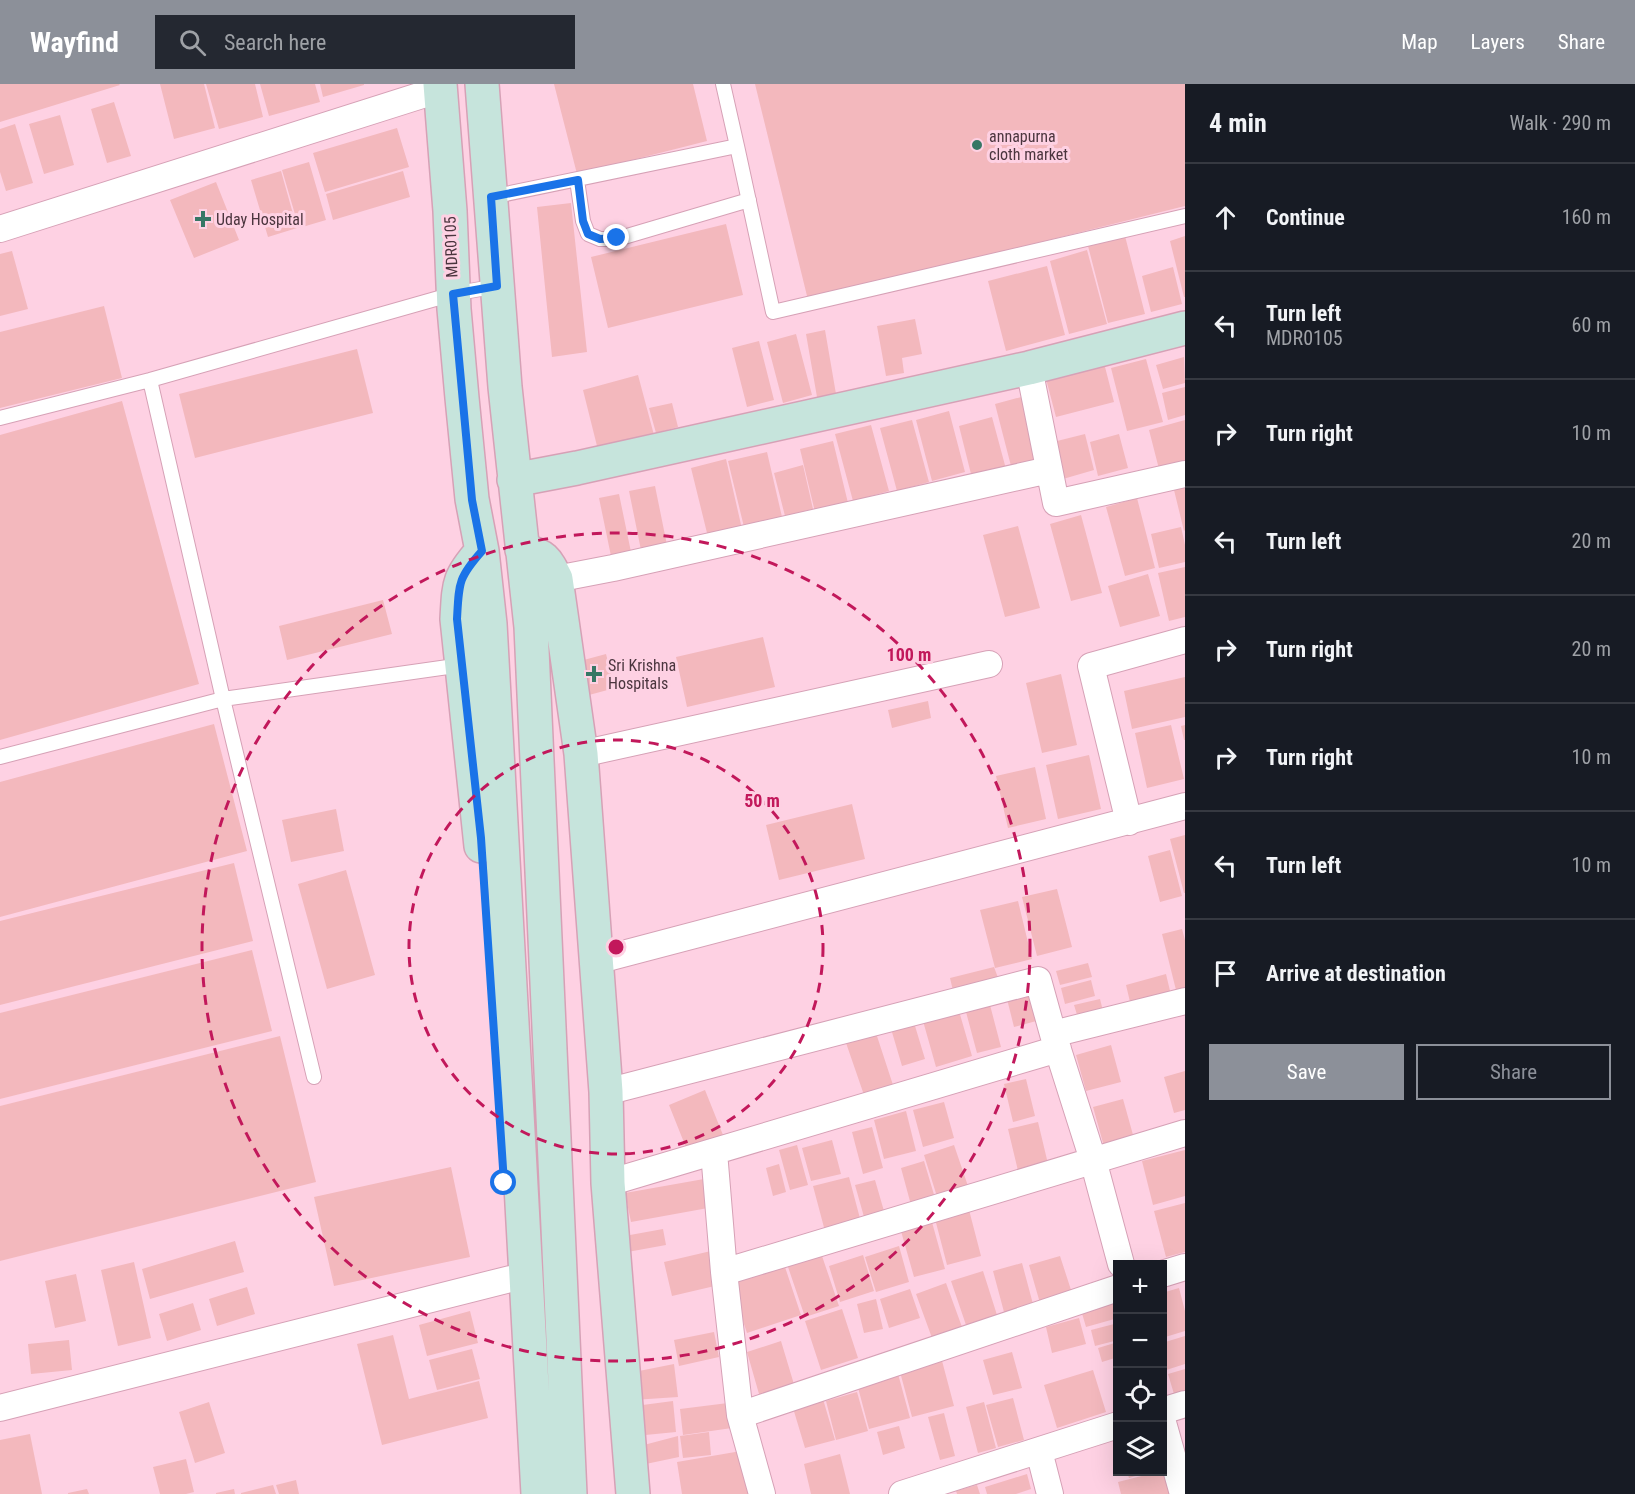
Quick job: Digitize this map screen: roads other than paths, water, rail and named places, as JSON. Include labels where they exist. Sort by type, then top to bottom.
[{"type":"main road","points":[[482,84],[514,480],[531,627],[570,1494]]},
{"type":"main road","name":"MDR0105","points":[[441,86],[453,294],[472,500],[482,551],[490,624],[538,1494]]},
{"type":"main road","points":[[514,480],[1029,368],[1185,328]]},
{"type":"main road","points":[[522,550],[538,553],[548,563],[556,579],[581,754],[606,1092],[608,1183],[633,1494]]},
{"type":"main road","points":[[482,551],[467,567],[459,584],[457,619],[481,838],[525,1494]]},
{"type":"street","points":[[0,229],[441,86]]},
{"type":"street","points":[[1029,368],[1056,503],[1185,474]]},
{"type":"street","points":[[556,579],[1049,470]]},
{"type":"street","points":[[1129,822],[1091,666],[1185,640]]},
{"type":"street","points":[[581,754],[989,664]]},
{"type":"street","points":[[596,961],[1185,806]]},
{"type":"street","points":[[606,1092],[1038,980],[1055,1041],[1094,1160],[1120,1260]]},
{"type":"street","points":[[608,1183],[714,1152],[1185,1001]]},
{"type":"street","points":[[724,1272],[1185,1133]]},
{"type":"street","points":[[714,1152],[724,1272],[740,1414],[762,1494]]},
{"type":"street","points":[[1167,1273],[1185,1268]]},
{"type":"street","points":[[0,1408],[510,1279]]},
{"type":"street","points":[[740,1414],[1113,1290]]},
{"type":"street","points":[[1167,1409],[1185,1404]]},
{"type":"street","points":[[1163,1422],[1183,1494]]},
{"type":"street","points":[[902,1494],[930,1490],[1113,1427]]},
{"type":"street","points":[[1039,1451],[1050,1494]]},
{"type":"lane","points":[[723,84],[773,312],[1185,216]]},
{"type":"lane","points":[[491,197],[737,146]]},
{"type":"lane","points":[[578,180],[583,221],[588,234],[600,239],[617,238],[749,200]]},
{"type":"lane","points":[[0,418],[150,380],[453,294],[497,286]]},
{"type":"lane","points":[[150,380],[223,699],[314,1077]]},
{"type":"lane","points":[[0,757],[223,699],[462,665]]},
{"type":"place","name":"annapurna cloth market","points":[[977,145]]},
{"type":"place","name":"Uday Hospital","points":[[203,219]]},
{"type":"place","name":"Sri Krishna Hospitals","points":[[594,674]]}]
